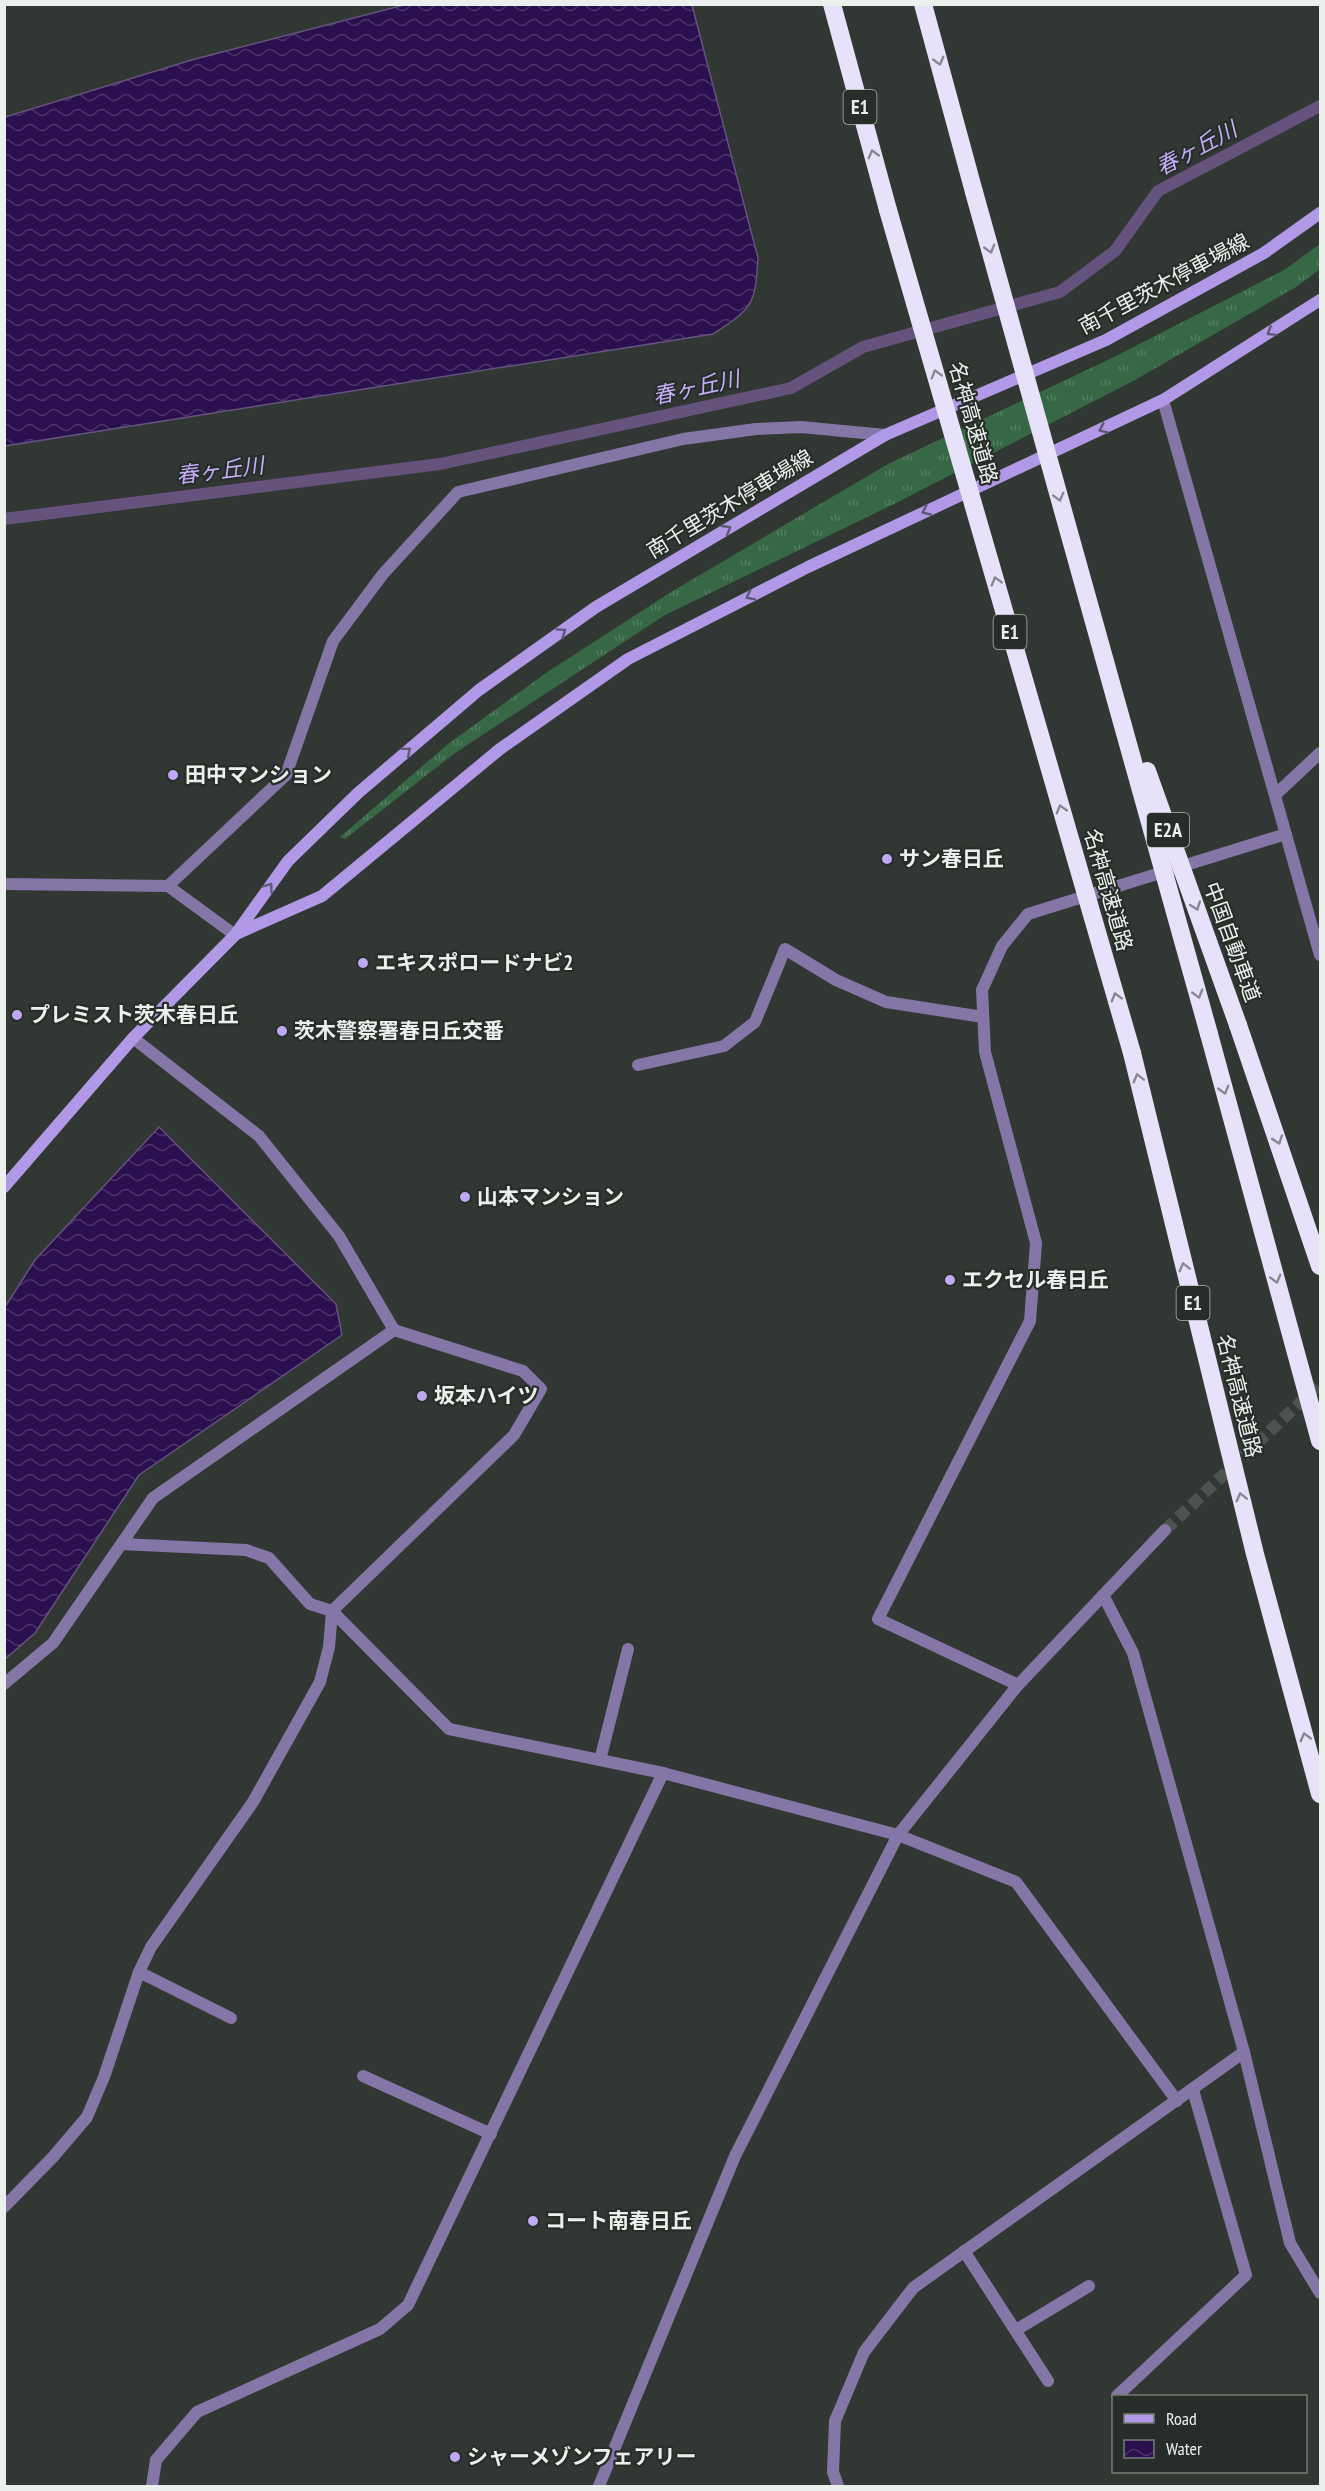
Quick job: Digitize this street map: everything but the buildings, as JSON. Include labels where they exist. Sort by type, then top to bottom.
[{"type":"highway","name":"名神高速道路","points":[[832,4],[888,210],[1132,1053],[1255,1554],[1320,1794]]},
{"type":"highway","points":[[923,4],[1320,1441]]},
{"type":"highway","name":"中国自動車道","points":[[1098,634],[1238,1025],[1320,1266]]},
{"type":"main road","name":"南千里茨木停車場線","points":[[4,1187],[133,1038],[235,934],[288,861],[358,793],[479,690],[596,607],[885,435],[1106,340],[1264,253],[1320,213]]},
{"type":"main road","name":"南千里茨木停車場線","points":[[235,934],[322,896],[500,749],[628,659],[808,567],[1163,400],[1320,300]]},
{"type":"street","points":[[1163,400],[1320,955]]},
{"type":"street","points":[[168,886],[286,775],[333,641],[383,574],[458,492],[683,440],[756,429],[801,427],[885,435]]},
{"type":"street","points":[[1275,795],[1320,753]]},
{"type":"street","points":[[1018,1685],[878,1618],[1030,1321],[1036,1243],[985,1052],[982,990],[1002,946],[1028,914],[1286,834]]},
{"type":"street","points":[[4,884],[168,886],[235,934]]},
{"type":"street","points":[[638,1065],[724,1046],[755,1022],[785,948],[836,980],[886,1002],[983,1017]]},
{"type":"street","points":[[5,2204],[53,2157],[87,2117],[104,2077],[139,1972],[151,1947],[253,1802],[320,1682],[330,1647],[332,1611],[514,1436],[541,1389],[523,1371],[394,1330],[339,1236],[260,1136],[133,1038]]},
{"type":"street","points":[[4,1684],[52,1643],[153,1498],[394,1330]]},
{"type":"street","points":[[599,2487],[735,2156],[898,1835],[1018,1685],[1165,1530]]},
{"type":"street","points":[[122,1544],[246,1550],[269,1558],[310,1604],[332,1611],[449,1729],[663,1773],[898,1835],[1016,1882],[1178,2101]]},
{"type":"street","points":[[1103,1595],[1133,1653],[1244,2052],[1290,2243],[1320,2293]]},
{"type":"street","points":[[600,1760],[628,1649]]},
{"type":"street","points":[[152,2487],[156,2460],[197,2412],[380,2329],[408,2305],[663,1773]]},
{"type":"street","points":[[139,1972],[231,2018]]},
{"type":"street","points":[[837,2487],[833,2472],[835,2421],[864,2352],[913,2288],[1244,2052]]},
{"type":"street","points":[[363,2076],[491,2134]]},
{"type":"street","points":[[1118,2395],[1246,2275],[1193,2090]]},
{"type":"street","points":[[964,2252],[1048,2381]]},
{"type":"street","points":[[1016,2330],[1089,2286]]},
{"type":"green space","points":[[1320,244],[1320,269],[1296,287],[1135,380],[896,503],[665,615],[455,753],[345,839],[340,837],[448,744],[546,673],[671,592],[888,464],[1112,358],[1284,270]]},
{"type":"water","points":[[404,5],[692,5],[758,258],[753,296],[744,311],[713,334],[5,446],[5,117],[195,59]]},
{"type":"water","points":[[159,1127],[336,1304],[342,1335],[139,1475],[35,1633],[5,1659],[5,1307],[35,1260]]},
{"type":"waterway","name":"春ヶ丘川","points":[[4,519],[440,464],[791,388],[863,347],[1060,292],[1115,251],[1158,191],[1320,106]]},
{"type":"tunnel","points":[[1165,1530],[1320,1384]]},
{"type":"place","name":"田中マンション","points":[[173,775]]},
{"type":"place","name":"サン春日丘","points":[[887,859]]},
{"type":"place","name":"エキスポロードナビ2","points":[[363,963]]},
{"type":"place","name":"プレミスト茨木春日丘","points":[[17,1015]]},
{"type":"place","name":"茨木警察署春日丘交番","points":[[282,1031]]},
{"type":"place","name":"山本マンション","points":[[465,1197]]},
{"type":"place","name":"エクセル春日丘","points":[[950,1280]]},
{"type":"place","name":"坂本ハイツ","points":[[422,1396]]},
{"type":"place","name":"コート南春日丘","points":[[533,2221]]},
{"type":"place","name":"シャーメゾンフェアリー","points":[[455,2457]]}]
